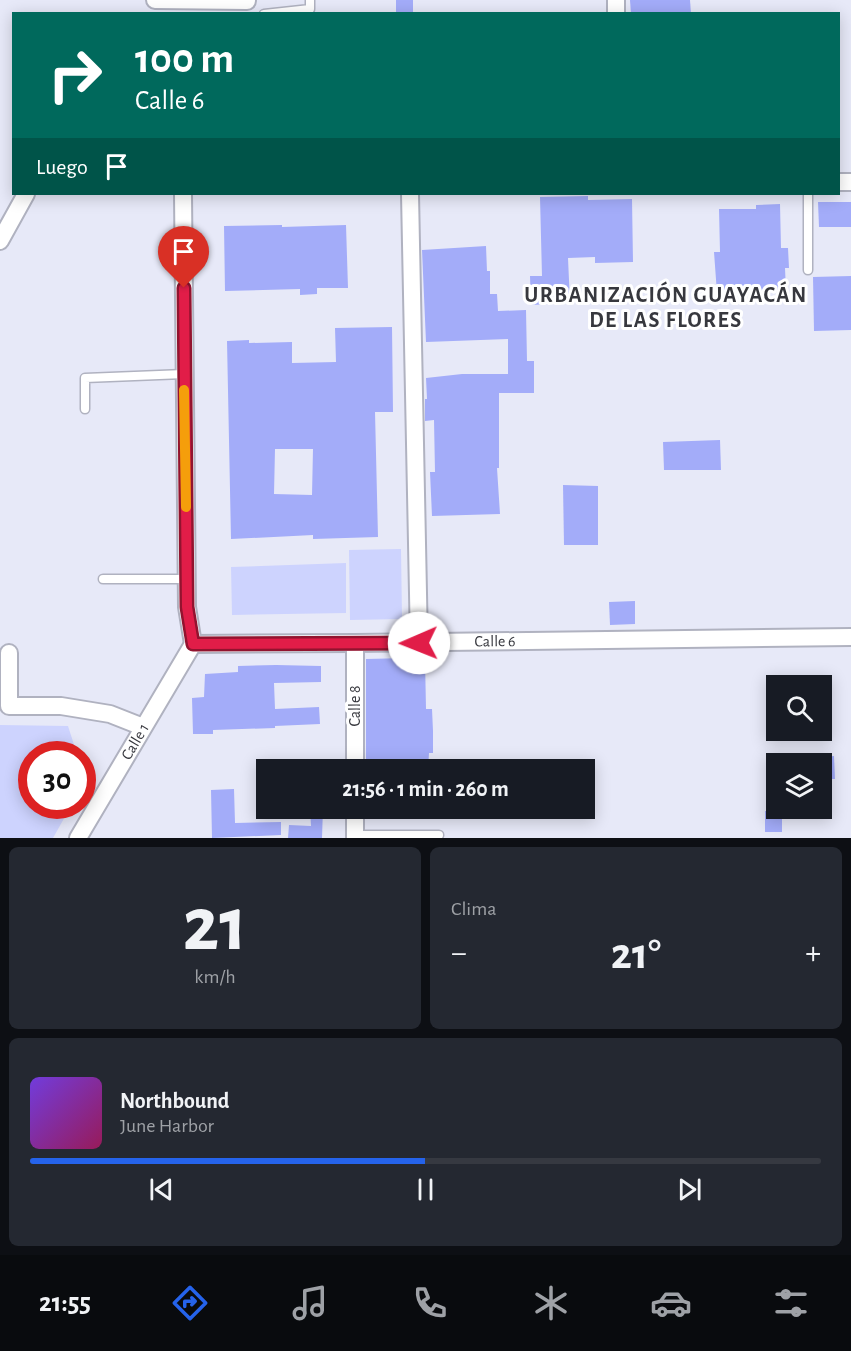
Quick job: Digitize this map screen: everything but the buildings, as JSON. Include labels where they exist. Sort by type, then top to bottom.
[{"type":"street","points":[[155,0],[247,5]]},
{"type":"street","points":[[0,241],[25,195]]},
{"type":"street","points":[[183,195],[187,607],[193,644]]},
{"type":"street","points":[[410,195],[419,643]]},
{"type":"street","name":"Calle 6","points":[[193,644],[851,637]]},
{"type":"street","name":"Calle 1","points":[[78,838],[193,644]]},
{"type":"street","name":"Calle 8","points":[[355,644],[355,759]]},
{"type":"street","points":[[9,652],[9,706],[61,706],[110,714],[143,727]]},
{"type":"street","points":[[355,819],[355,837]]},
{"type":"lane","points":[[282,12],[310,9],[310,0]]},
{"type":"lane","points":[[808,195],[808,270]]},
{"type":"lane","points":[[85,409],[85,378],[184,374]]},
{"type":"lane","points":[[103,579],[187,579]]},
{"type":"lane","points":[[355,837],[439,835]]},
{"type":"shaded area","points":[[401,549],[402,619],[350,620],[349,550]]},
{"type":"shaded area","points":[[346,563],[346,613],[232,615],[231,567]]},
{"type":"shaded area","points":[[0,725],[68,726],[73,741],[18,741],[18,819],[64,819],[53,838],[0,838]]},
{"type":"slow traffic","points":[[184,390],[186,507]]},
{"type":"district","name":"URBANIZACIÓN GUAYACÁN DE LAS FLORES","points":[[666,308]]},
{"type":"route","points":[[184,288],[187,607],[193,644],[419,643]]}]
